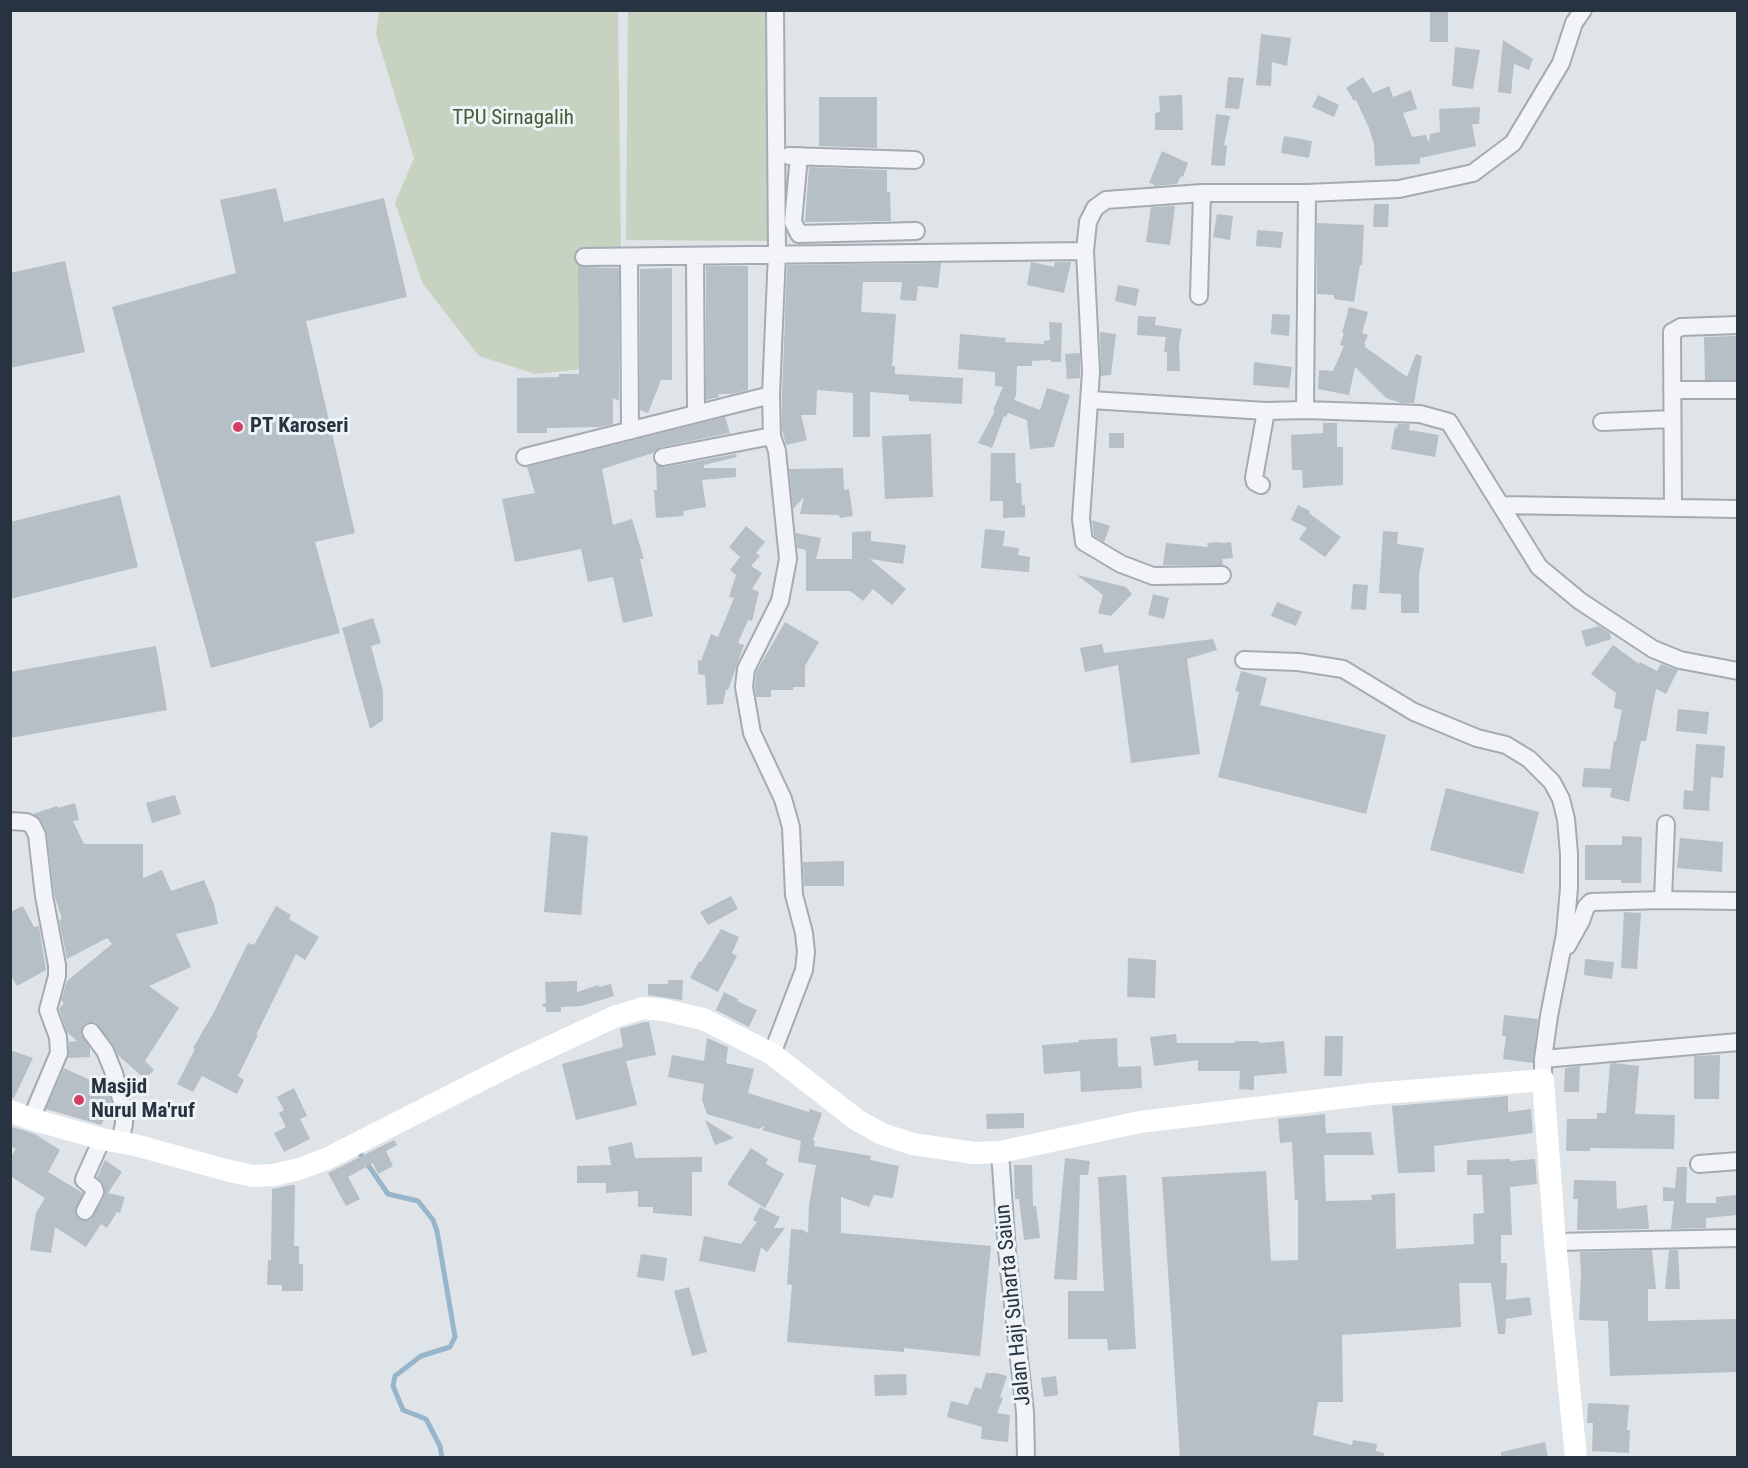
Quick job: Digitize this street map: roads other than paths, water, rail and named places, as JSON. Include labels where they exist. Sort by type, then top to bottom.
[{"type":"street","points":[[772,1054],[804,970],[806,952],[804,933],[794,895],[791,827],[783,799],[752,733],[744,687],[746,669],[780,601],[788,559],[777,451],[772,436],[771,395],[777,253],[775,10]]},
{"type":"street","points":[[1222,575],[1153,576],[1121,564],[1084,542],[1081,519],[1091,357],[1085,251],[1088,222],[1095,208],[1114,200],[1202,193],[1307,193],[1399,189],[1473,173],[1513,143],[1561,63],[1574,23],[1583,10]]},
{"type":"street","points":[[776,155],[915,160]]},
{"type":"street","points":[[799,156],[793,222],[799,234],[916,231]]},
{"type":"street","points":[[1199,296],[1202,193]]},
{"type":"street","points":[[1305,410],[1307,193]]},
{"type":"street","points":[[584,257],[1085,251]]},
{"type":"street","points":[[629,257],[630,431]]},
{"type":"street","points":[[694,257],[696,413]]},
{"type":"street","points":[[1673,508],[1672,332],[1680,327],[1737,325]]},
{"type":"street","points":[[1672,390],[1737,390]]},
{"type":"street","points":[[525,457],[771,395]]},
{"type":"street","points":[[1090,400],[1266,411],[1420,414],[1449,422],[1539,567],[1580,601],[1653,650],[1680,660],[1737,671]]},
{"type":"street","points":[[1261,485],[1255,482],[1254,478],[1266,411]]},
{"type":"street","points":[[1602,422],[1671,418]]},
{"type":"street","points":[[663,457],[772,436]]},
{"type":"street","points":[[1502,505],[1737,509]]},
{"type":"street","points":[[1244,660],[1298,662],[1343,669],[1414,712],[1477,738],[1506,745],[1529,759],[1552,782],[1561,799],[1566,819],[1569,888],[1565,934],[1549,1016],[1543,1070],[1555,1242],[1576,1458]]},
{"type":"street","points":[[10,821],[27,822],[32,825],[37,835],[44,896],[57,965],[57,976],[48,1010],[58,1037],[59,1053],[16,1114],[111,1141],[254,1176],[274,1175],[326,1159],[551,1046],[614,1017],[643,1008],[703,1018],[772,1054],[857,1120],[882,1134],[943,1149],[974,1152],[1000,1152],[1140,1122],[1371,1094],[1737,1042]]},
{"type":"street","points":[[1663,900],[1666,824]]},
{"type":"street","points":[[1561,954],[1573,937],[1586,907],[1591,902],[1737,901]]},
{"type":"street","points":[[85,1211],[95,1192],[94,1188],[84,1180],[85,1177],[124,1124],[124,1110],[114,1073],[105,1051],[92,1032]]},
{"type":"street","name":"Jalan Haji Suharta Saiun","points":[[1000,1152],[1007,1251],[1025,1412],[1026,1458]]},
{"type":"street","points":[[1699,1164],[1737,1161]]},
{"type":"street","points":[[1555,1242],[1737,1238]]},
{"type":"waterway","points":[[357,1149],[388,1194],[418,1201],[433,1220],[437,1231],[455,1337],[450,1347],[421,1356],[395,1376],[393,1386],[403,1410],[426,1419],[440,1446],[442,1458]]},
{"type":"place","name":"PT Karoseri","points":[[238,427]]},
{"type":"place","name":"Masjid Nurul Ma'ruf","points":[[79,1100]]},
{"type":"park label","name":"TPU Sirnagalih","points":[[513,119]]}]
